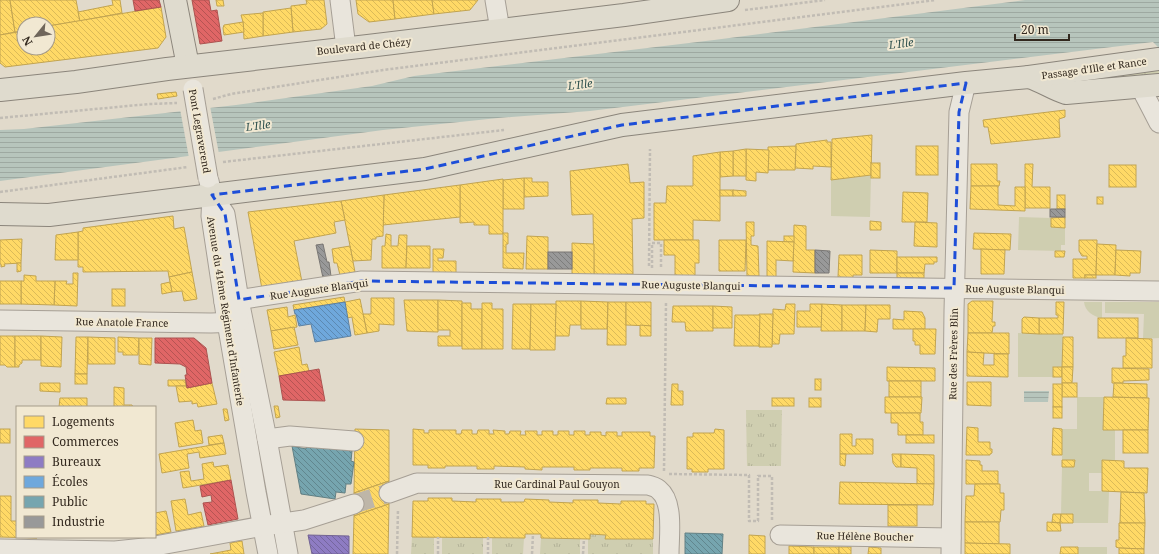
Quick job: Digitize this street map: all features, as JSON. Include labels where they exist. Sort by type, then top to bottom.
[{"type":"main road","points":[[175,0],[188,66]]},
{"type":"main road","name":"Boulevard de Chézy","points":[[0,90],[76,82],[188,66],[624,15],[655,5],[728,0]]},
{"type":"main road","name":"Passage d'Ille et Rance","points":[[0,214],[49,215],[210,186],[425,169],[622,125],[966,83],[1029,77],[1159,59]]},
{"type":"main road","points":[[1029,77],[1038,80],[1056,90],[1066,93],[1151,86]]},
{"type":"street","points":[[340,0],[346,48]]},
{"type":"street","points":[[495,0],[500,30]]},
{"type":"street","name":"Pont Legraverend","points":[[188,66],[210,186]]},
{"type":"street","name":"Rue des Frères Blin","points":[[951,546],[954,288],[959,112],[966,83]]},
{"type":"street","points":[[1151,86],[1144,94],[1159,123]]},
{"type":"street","name":"Avenue du 41ème Régiment d'Infanterie","points":[[210,186],[211,216],[232,301],[268,554]]},
{"type":"street","name":"Rue Auguste Blanqui","points":[[232,301],[362,281],[657,278],[954,288],[1159,291]]},
{"type":"street","name":"Rue Anatole France","points":[[0,320],[235,322]]},
{"type":"street","name":"Avenue du 41ème Régiment d'Infanterie","points":[[235,322],[267,439],[288,554]]},
{"type":"street","points":[[267,439],[290,436],[354,441]]},
{"type":"street","name":"Rue Cardinal Paul Gouyon","points":[[394,491],[417,483],[648,485],[659,489],[666,499],[669,516],[669,554]]},
{"type":"street","points":[[0,549],[115,551],[144,548],[304,520],[354,504]]},
{"type":"street","name":"Rue Hélène Boucher","points":[[780,535],[951,546]]},
{"type":"path","points":[[892,0],[892,5]]},
{"type":"path","points":[[209,100],[231,94],[383,70],[936,0]]},
{"type":"path","points":[[0,118],[149,104],[179,103]]},
{"type":"path","points":[[221,162],[502,130]]},
{"type":"path","points":[[650,149],[657,278],[665,363],[664,474],[748,474],[749,521],[758,521],[758,476],[772,476],[772,523],[780,535]]},
{"type":"path","points":[[0,192],[191,166]]},
{"type":"path","points":[[652,243],[661,243],[657,278],[652,243]]},
{"type":"path","points":[[394,491],[396,554]]},
{"type":"path","points":[[532,554],[533,534]]},
{"type":"path","points":[[438,537],[438,554]]},
{"type":"path","points":[[488,537],[488,554]]},
{"type":"path","points":[[583,554],[584,539]]},
{"type":"highlighted area","points":[[966,83],[959,112],[954,288],[362,281],[239,300],[225,214],[212,195],[425,169],[622,125]]},
{"type":"green space","points":[[1159,70],[1159,79],[1090,84],[1090,77]]},
{"type":"green space","points":[[871,175],[870,217],[831,216],[831,180]]},
{"type":"green space","points":[[1019,217],[1051,218],[1051,227],[1065,228],[1065,245],[1061,245],[1061,251],[1018,250]]},
{"type":"green space","points":[[1084,302],[1102,302],[1102,318],[1090,313]]},
{"type":"green space","points":[[1105,302],[1159,302],[1159,338],[1143,339],[1144,314],[1105,313]]},
{"type":"green space","points":[[1018,333],[1063,334],[1062,367],[1053,367],[1053,377],[1018,377]]},
{"type":"green space","points":[[1077,397],[1104,397],[1103,430],[1115,430],[1115,460],[1102,460],[1102,473],[1089,473],[1089,491],[1109,491],[1108,523],[1073,523],[1073,514],[1061,514],[1062,467],[1074,467],[1075,460],[1062,460],[1062,429],[1077,429]]},
{"type":"green space","points":[[746,410],[782,410],[781,466],[747,466]]},
{"type":"green space","points":[[590,534],[606,535],[606,539],[653,539],[653,554],[588,554],[588,539]]},
{"type":"green space","points":[[412,537],[434,537],[434,554],[411,554]]},
{"type":"green space","points":[[442,537],[483,537],[483,554],[442,554]]},
{"type":"green space","points":[[492,537],[524,538],[523,554],[492,554]]},
{"type":"green space","points":[[541,538],[580,539],[580,554],[540,554]]},
{"type":"green space","points":[[1078,547],[1107,547],[1107,554],[1078,554]]},
{"type":"water","name":"L'Ille","points":[[1025,0],[1159,0],[1159,48],[1153,42],[590,111],[498,118],[383,130],[0,181],[0,130],[24,129],[236,105],[372,86],[414,76],[714,40]]},
{"type":"water","points":[[1024,391],[1049,391],[1048,402],[1024,402]]},
{"type":"pier","points":[[210,106],[219,154],[189,158],[180,109]]},
{"type":"building: Logements","points":[[0,0],[10,0],[15,32],[0,35]]},
{"type":"building: Logements","points":[[10,0],[76,0],[80,21],[56,25],[56,16],[16,16],[15,32]]},
{"type":"building: Logements","points":[[112,0],[120,0],[122,13],[80,21],[78,12],[113,5]]},
{"type":"building: Logements","points":[[216,0],[223,0],[224,6],[217,6]]},
{"type":"building: Logements","points":[[306,0],[324,0],[327,24],[321,29],[293,32],[291,6],[307,4]]},
{"type":"building: Logements","points":[[356,0],[393,0],[395,19],[369,22],[358,14]]},
{"type":"building: Logements","points":[[393,0],[432,0],[434,14],[395,19]]},
{"type":"building: Logements","points":[[432,0],[478,0],[470,10],[434,14]]},
{"type":"building: Logements","points":[[161,7],[166,37],[158,48],[5,67],[0,63],[0,35],[16,32],[16,56],[56,56],[56,25]]},
{"type":"building: Logements","points":[[291,8],[293,32],[263,36],[263,12]]},
{"type":"building: Logements","points":[[263,13],[263,36],[244,39],[241,15]]},
{"type":"building: Logements","points":[[243,22],[244,32],[224,35],[224,25]]},
{"type":"building: Logements","points":[[176,92],[177,96],[158,99],[157,94]]},
{"type":"building: Logements","points":[[1065,110],[1065,117],[1059,119],[1060,137],[991,144],[988,127],[984,127],[983,120]]},
{"type":"building: Logements","points":[[872,135],[871,175],[831,180],[832,139]]},
{"type":"building: Logements","points":[[827,140],[827,142],[831,142],[831,167],[813,166],[813,169],[795,168],[796,144]]},
{"type":"building: Logements","points":[[796,146],[795,170],[768,170],[768,147]]},
{"type":"building: Logements","points":[[916,146],[938,146],[938,175],[916,175]]},
{"type":"building: Logements","points":[[746,149],[769,150],[768,173],[756,172],[756,181],[746,180]]},
{"type":"building: Logements","points":[[746,149],[746,176],[733,176],[733,151]]},
{"type":"building: Logements","points":[[733,151],[733,176],[720,177],[720,152]]},
{"type":"building: Logements","points":[[720,152],[720,221],[693,220],[693,240],[654,240],[654,203],[666,203],[667,186],[693,186],[693,156]]},
{"type":"building: Logements","points":[[871,163],[880,163],[880,178],[871,178]]},
{"type":"building: Logements","points":[[628,164],[630,183],[644,182],[644,218],[632,219],[633,274],[594,275],[593,214],[572,215],[570,171]]},
{"type":"building: Logements","points":[[971,164],[997,164],[997,181],[1000,181],[999,186],[971,186]]},
{"type":"building: Logements","points":[[1025,164],[1033,164],[1032,187],[1050,187],[1050,208],[1025,208]]},
{"type":"building: Logements","points":[[1109,165],[1136,165],[1136,187],[1109,187]]},
{"type":"building: Logements","points":[[524,178],[532,178],[532,182],[548,182],[548,196],[524,197]]},
{"type":"building: Logements","points":[[524,178],[524,209],[503,209],[503,180]]},
{"type":"building: Logements","points":[[503,179],[503,234],[489,234],[489,225],[474,225],[474,222],[460,223],[460,185]]},
{"type":"building: Logements","points":[[460,185],[460,217],[383,225],[384,195]]},
{"type":"building: Logements","points":[[971,186],[998,186],[998,205],[1015,206],[1015,187],[1025,187],[1025,211],[970,209]]},
{"type":"building: Logements","points":[[720,190],[733,190],[733,196],[720,196]]},
{"type":"building: Logements","points":[[733,190],[746,191],[746,196],[733,196]]},
{"type":"building: Logements","points":[[903,192],[928,193],[927,222],[902,222]]},
{"type":"building: Logements","points":[[384,195],[383,236],[372,239],[371,260],[353,261],[341,201]]},
{"type":"building: Logements","points":[[1057,195],[1065,195],[1065,209],[1057,209]]},
{"type":"building: Logements","points":[[1097,197],[1103,197],[1103,204],[1097,204]]},
{"type":"building: Logements","points":[[341,201],[345,220],[334,222],[336,233],[294,241],[302,282],[262,289],[248,212]]},
{"type":"building: Logements","points":[[173,216],[174,229],[184,227],[192,272],[169,277],[168,271],[83,272],[83,267],[78,267],[78,232],[83,231],[83,228]]},
{"type":"building: Logements","points":[[1065,217],[1065,228],[1051,227],[1051,218]]},
{"type":"building: Logements","points":[[870,221],[881,222],[881,230],[870,230]]},
{"type":"building: Logements","points":[[746,222],[754,222],[754,236],[751,236],[751,245],[758,246],[759,276],[747,276]]},
{"type":"building: Logements","points":[[915,222],[937,223],[937,247],[914,246]]},
{"type":"building: Logements","points":[[794,225],[806,226],[806,250],[815,250],[815,273],[793,272]]},
{"type":"building: Logements","points":[[78,232],[78,260],[55,260],[56,235]]},
{"type":"building: Logements","points":[[503,233],[508,233],[506,253],[524,253],[523,269],[503,268]]},
{"type":"building: Logements","points":[[974,233],[1011,234],[1010,250],[973,249]]},
{"type":"building: Logements","points":[[386,234],[391,235],[391,246],[398,246],[399,235],[407,235],[406,268],[382,268],[382,246],[385,246]]},
{"type":"building: Logements","points":[[527,236],[548,237],[548,269],[526,269]]},
{"type":"building: Logements","points":[[784,236],[794,236],[794,242],[784,242]]},
{"type":"building: Logements","points":[[22,239],[21,263],[4,264],[5,266],[1,267],[0,240]]},
{"type":"building: Logements","points":[[664,240],[699,240],[699,263],[695,263],[695,276],[675,276],[675,255],[664,255]]},
{"type":"building: Logements","points":[[719,240],[746,240],[745,271],[719,271]]},
{"type":"building: Logements","points":[[1079,240],[1097,240],[1096,275],[1085,275],[1085,278],[1073,278],[1073,259],[1087,259],[1087,256],[1082,256],[1079,251]]},
{"type":"building: Logements","points":[[767,241],[794,242],[793,261],[776,260],[776,277],[767,277]]},
{"type":"building: Logements","points":[[572,243],[594,244],[594,275],[572,274]]},
{"type":"building: Logements","points":[[1097,244],[1116,245],[1115,275],[1096,275]]},
{"type":"building: Logements","points":[[350,246],[355,272],[340,275],[337,263],[334,263],[332,249]]},
{"type":"building: Logements","points":[[407,246],[430,246],[430,268],[406,268]]},
{"type":"building: Logements","points":[[433,249],[444,249],[443,258],[438,258],[438,261],[456,261],[456,273],[433,273]]},
{"type":"building: Logements","points":[[981,249],[1005,250],[1004,274],[981,274]]},
{"type":"building: Logements","points":[[870,250],[897,251],[897,273],[870,273]]},
{"type":"building: Logements","points":[[1116,250],[1141,251],[1140,273],[1130,273],[1130,276],[1115,275]]},
{"type":"building: Logements","points":[[1055,251],[1065,251],[1064,257],[1055,257]]},
{"type":"building: Logements","points":[[839,255],[862,255],[862,275],[853,275],[853,278],[838,277]]},
{"type":"building: Logements","points":[[897,257],[937,257],[937,262],[934,262],[934,264],[925,264],[924,273],[897,273]]},
{"type":"building: Logements","points":[[17,263],[21,263],[21,271],[17,272]]},
{"type":"building: Logements","points":[[192,272],[197,299],[184,301],[182,291],[172,292],[169,277]]},
{"type":"building: Logements","points":[[73,273],[78,273],[77,306],[54,305],[55,281],[67,281],[66,284],[73,284]]},
{"type":"building: Logements","points":[[897,273],[924,273],[924,278],[897,278]]},
{"type":"building: Logements","points":[[24,275],[36,276],[36,281],[55,281],[54,305],[21,304],[21,281],[24,281]]},
{"type":"building: Logements","points":[[1085,275],[1096,275],[1096,278],[1085,278]]},
{"type":"building: Logements","points":[[0,281],[21,281],[21,304],[0,304]]},
{"type":"building: Logements","points":[[170,282],[172,292],[162,294],[161,284]]},
{"type":"building: Logements","points":[[112,289],[125,289],[125,306],[112,306]]},
{"type":"building: Logements","points":[[344,297],[345,302],[294,310],[293,305]]},
{"type":"building: Logements","points":[[371,298],[394,298],[394,325],[379,324],[379,331],[367,333],[363,314],[371,314]]},
{"type":"building: Logements","points":[[360,299],[367,333],[355,335],[352,317],[347,318],[345,302]]},
{"type":"building: Logements","points":[[404,300],[438,300],[438,332],[407,331]]},
{"type":"building: Logements","points":[[438,300],[462,301],[462,346],[438,346],[438,336],[450,336],[450,330],[438,330]]},
{"type":"building: Logements","points":[[556,301],[581,301],[581,325],[570,325],[569,336],[555,336]]},
{"type":"building: Logements","points":[[581,301],[608,302],[607,329],[581,329]]},
{"type":"building: Logements","points":[[972,301],[993,301],[992,322],[995,322],[995,326],[993,326],[992,333],[968,333],[968,304]]},
{"type":"building: Logements","points":[[608,302],[626,302],[626,345],[607,345]]},
{"type":"building: Logements","points":[[626,302],[651,302],[651,326],[626,325]]},
{"type":"building: Logements","points":[[1056,302],[1064,302],[1063,334],[1039,334],[1039,318],[1058,318],[1058,315],[1056,315]]},
{"type":"building: Logements","points":[[462,303],[471,303],[471,309],[482,309],[482,349],[462,349]]},
{"type":"building: Logements","points":[[482,303],[492,303],[492,309],[503,309],[503,349],[482,349]]},
{"type":"building: Logements","points":[[513,304],[531,304],[530,349],[512,349]]},
{"type":"building: Logements","points":[[531,304],[556,304],[555,350],[530,350]]},
{"type":"building: Logements","points":[[786,304],[795,304],[794,334],[780,334],[779,344],[772,344],[773,309],[785,310]]},
{"type":"building: Logements","points":[[810,304],[822,304],[822,327],[797,327],[797,311],[810,311]]},
{"type":"building: Logements","points":[[822,304],[842,305],[842,331],[821,331]]},
{"type":"building: Logements","points":[[842,305],[866,305],[865,331],[842,331]]},
{"type":"building: Logements","points":[[866,305],[890,305],[890,319],[878,319],[877,332],[865,331]]},
{"type":"building: Logements","points":[[673,306],[713,306],[713,331],[686,331],[685,322],[672,322]]},
{"type":"building: Logements","points":[[713,306],[732,307],[732,328],[713,328]]},
{"type":"building: Logements","points":[[287,307],[288,317],[295,315],[297,327],[271,331],[267,310]]},
{"type":"building: Logements","points":[[904,311],[922,312],[925,318],[925,329],[893,329],[893,319],[904,320]]},
{"type":"building: Logements","points":[[759,314],[773,314],[772,347],[759,347]]},
{"type":"building: Logements","points":[[735,315],[760,315],[759,346],[734,346]]},
{"type":"building: Logements","points":[[1024,317],[1039,318],[1039,334],[1022,333],[1022,319]]},
{"type":"building: Logements","points":[[1098,318],[1138,318],[1138,338],[1098,338]]},
{"type":"building: Logements","points":[[640,325],[651,326],[651,336],[640,336]]},
{"type":"building: Logements","points":[[294,327],[298,345],[274,349],[271,331]]},
{"type":"building: Logements","points":[[913,329],[936,329],[935,354],[920,354],[920,345],[915,345],[915,341],[913,341]]},
{"type":"building: Logements","points":[[968,333],[1009,333],[1009,354],[967,352]]},
{"type":"building: Logements","points":[[0,336],[15,336],[15,367],[0,365]]},
{"type":"building: Logements","points":[[15,336],[41,336],[41,360],[22,360],[19,367],[15,367]]},
{"type":"building: Logements","points":[[41,336],[62,337],[61,367],[41,366]]},
{"type":"building: Logements","points":[[76,337],[88,337],[87,374],[75,374]]},
{"type":"building: Logements","points":[[88,337],[115,338],[115,364],[88,364]]},
{"type":"building: Logements","points":[[118,337],[139,338],[138,355],[123,355],[123,352],[118,352]]},
{"type":"building: Logements","points":[[1063,337],[1073,337],[1073,367],[1062,367]]},
{"type":"building: Logements","points":[[139,338],[152,338],[151,365],[139,364]]},
{"type":"building: Logements","points":[[1126,338],[1152,339],[1152,368],[1123,368],[1123,356],[1126,356]]},
{"type":"building: Logements","points":[[299,347],[302,365],[307,364],[309,371],[279,376],[274,352]]},
{"type":"building: Logements","points":[[967,352],[984,353],[983,365],[994,365],[994,354],[1008,354],[1008,377],[967,376]]},
{"type":"building: Logements","points":[[887,367],[935,368],[935,381],[887,381]]},
{"type":"building: Logements","points":[[1053,367],[1062,367],[1062,377],[1053,377]]},
{"type":"building: Logements","points":[[1062,367],[1073,367],[1072,383],[1062,383]]},
{"type":"building: Logements","points":[[1112,368],[1149,369],[1149,380],[1112,383]]},
{"type":"building: Logements","points":[[75,374],[87,374],[87,384],[75,384]]},
{"type":"building: Logements","points":[[815,379],[821,379],[821,390],[815,390]]},
{"type":"building: Logements","points":[[168,380],[185,380],[186,386],[168,386]]},
{"type":"building: Logements","points":[[889,381],[921,381],[921,397],[889,397]]},
{"type":"building: Logements","points":[[967,382],[991,382],[991,406],[967,405]]},
{"type":"building: Logements","points":[[40,383],[60,383],[60,392],[40,391]]},
{"type":"building: Logements","points":[[212,383],[217,404],[198,407],[197,403],[192,404],[192,401],[179,402],[176,386],[186,386],[187,388]]},
{"type":"building: Logements","points":[[1062,383],[1077,383],[1077,397],[1062,397]]},
{"type":"building: Logements","points":[[1114,383],[1147,384],[1147,398],[1113,397]]},
{"type":"building: Logements","points":[[672,384],[678,384],[678,391],[683,391],[683,405],[671,405]]},
{"type":"building: Logements","points":[[1053,384],[1062,384],[1062,407],[1053,407]]},
{"type":"building: Logements","points":[[114,387],[124,388],[124,405],[132,406],[114,406]]},
{"type":"building: Logements","points":[[885,397],[922,397],[921,413],[885,413]]},
{"type":"building: Logements","points":[[1104,397],[1149,398],[1148,430],[1103,430]]},
{"type":"building: Logements","points":[[60,398],[87,398],[87,406],[59,406]]},
{"type":"building: Logements","points":[[607,398],[626,398],[626,404],[606,404]]},
{"type":"building: Logements","points":[[772,398],[794,398],[794,406],[772,406]]},
{"type":"building: Logements","points":[[809,398],[821,398],[821,407],[809,407]]},
{"type":"building: Logements","points":[[274,406],[278,406],[280,417],[276,418]]},
{"type":"building: Logements","points":[[1053,407],[1062,407],[1062,418],[1053,418]]},
{"type":"building: Logements","points":[[223,409],[227,409],[229,420],[225,421]]},
{"type":"building: Logements","points":[[891,413],[920,413],[920,422],[923,422],[923,435],[898,435],[898,423],[891,423]]},
{"type":"building: Logements","points":[[193,420],[195,431],[201,430],[203,443],[179,447],[175,423]]},
{"type":"building: Logements","points":[[967,427],[978,428],[978,442],[990,442],[990,449],[992,449],[992,453],[990,455],[966,455]]},
{"type":"building: Logements","points":[[1053,428],[1062,429],[1062,455],[1052,455]]},
{"type":"building: Logements","points":[[0,429],[10,429],[10,443],[0,443]]},
{"type":"building: Logements","points":[[355,429],[389,430],[389,481],[354,493]]},
{"type":"building: Logements","points":[[413,429],[424,430],[424,433],[429,433],[429,430],[456,430],[456,434],[461,434],[462,430],[472,430],[472,434],[477,434],[478,430],[489,430],[489,434],[494,434],[493,430],[505,431],[505,434],[509,434],[510,431],[521,431],[520,435],[526,435],[525,431],[537,431],[537,435],[542,435],[542,431],[553,431],[553,435],[558,435],[558,431],[569,431],[569,435],[574,435],[574,431],[585,431],[585,435],[590,435],[590,432],[601,432],[601,435],[606,436],[606,432],[617,432],[617,436],[622,436],[622,432],[650,432],[650,436],[655,436],[654,468],[639,468],[639,471],[622,471],[622,468],[590,468],[590,470],[574,470],[574,467],[542,467],[542,470],[525,469],[525,467],[494,466],[494,469],[477,469],[477,466],[445,466],[445,468],[428,468],[428,465],[413,465]]},
{"type":"building: Logements","points":[[715,429],[724,430],[724,469],[708,469],[708,472],[692,472],[692,469],[687,469],[687,437],[693,437],[693,433],[714,433]]},
{"type":"building: Logements","points":[[1123,430],[1148,430],[1148,453],[1123,453]]},
{"type":"building: Logements","points":[[840,434],[852,434],[852,446],[856,446],[856,439],[873,439],[873,454],[840,454]]},
{"type":"building: Logements","points":[[222,435],[224,443],[209,445],[208,437]]},
{"type":"building: Logements","points":[[906,435],[934,435],[934,443],[906,443]]},
{"type":"building: Logements","points":[[224,443],[226,454],[200,458],[199,452],[187,454],[189,468],[162,473],[159,454]]},
{"type":"building: Logements","points":[[840,454],[846,454],[845,466],[840,465]]},
{"type":"building: Logements","points":[[892,454],[901,454],[901,467],[896,467],[893,463]]},
{"type":"building: Logements","points":[[901,454],[934,455],[934,484],[917,484],[917,468],[901,467]]},
{"type":"building: Logements","points":[[966,460],[980,461],[982,471],[998,471],[998,484],[966,484]]},
{"type":"building: Logements","points":[[1062,460],[1075,460],[1074,467],[1062,467]]},
{"type":"building: Logements","points":[[1102,460],[1124,461],[1124,468],[1148,468],[1147,493],[1102,491]]},
{"type":"building: Logements","points":[[213,462],[214,467],[228,465],[231,480],[183,488],[180,472],[189,471],[191,481],[204,479],[202,464]]},
{"type":"building: Logements","points":[[389,481],[389,504],[354,516],[354,493]]},
{"type":"building: Logements","points":[[840,482],[934,484],[933,505],[839,504]]},
{"type":"building: Logements","points":[[975,484],[1000,484],[1000,493],[1004,493],[1004,510],[1001,510],[1000,522],[965,522],[966,496],[974,496]]},
{"type":"building: Logements","points":[[1121,492],[1144,493],[1145,523],[1120,523]]},
{"type":"building: Logements","points":[[0,496],[11,496],[11,521],[16,521],[16,537],[0,537]]},
{"type":"building: Logements","points":[[428,498],[452,498],[452,501],[476,502],[476,499],[501,499],[501,502],[524,502],[525,499],[573,503],[573,500],[598,500],[598,503],[621,504],[621,501],[646,501],[646,504],[654,504],[653,539],[605,539],[606,535],[590,534],[590,539],[541,538],[541,534],[525,534],[525,538],[412,537],[413,501],[428,501]]},
{"type":"building: Logements","points":[[185,499],[188,515],[201,512],[204,526],[176,531],[171,501]]},
{"type":"building: Logements","points":[[389,504],[388,554],[353,554],[354,516]]},
{"type":"building: Logements","points":[[888,505],[917,505],[917,526],[888,526]]},
{"type":"building: Logements","points":[[166,511],[171,532],[156,535],[156,513]]},
{"type":"building: Logements","points":[[1053,514],[1061,514],[1060,523],[1052,522]]},
{"type":"building: Logements","points":[[1061,514],[1073,514],[1073,523],[1060,523]]},
{"type":"building: Logements","points":[[965,522],[999,522],[999,544],[965,543]]},
{"type":"building: Logements","points":[[1047,522],[1060,523],[1061,531],[1047,531]]},
{"type":"building: Logements","points":[[1119,523],[1145,523],[1144,549],[1116,547],[1116,540],[1119,540]]},
{"type":"building: Logements","points":[[749,535],[765,536],[765,554],[749,554]]},
{"type":"building: Logements","points":[[242,541],[244,554],[210,554],[231,550],[230,543]]},
{"type":"building: Logements","points":[[965,543],[1010,544],[1010,554],[965,554]]},
{"type":"building: Logements","points":[[789,546],[814,547],[814,554],[789,554]]},
{"type":"building: Logements","points":[[814,547],[839,547],[839,554],[814,554]]},
{"type":"building: Logements","points":[[839,547],[851,547],[851,554],[839,554]]},
{"type":"building: Logements","points":[[869,547],[881,548],[881,554],[868,554]]},
{"type":"building: Logements","points":[[1061,547],[1078,547],[1078,554],[1060,554]]},
{"type":"building: Logements","points":[[1119,548],[1144,549],[1144,554],[1119,554]]},
{"type":"building: Commerces","points":[[133,0],[159,0],[161,7],[135,11]]},
{"type":"building: Commerces","points":[[192,0],[209,0],[211,11],[217,10],[222,41],[200,44]]},
{"type":"building: Commerces","points":[[155,338],[194,338],[206,348],[212,383],[187,388],[185,375],[187,375],[186,367],[180,364],[155,363]]},
{"type":"building: Commerces","points":[[319,369],[325,401],[283,400],[279,376]]},
{"type":"building: Commerces","points":[[231,480],[238,519],[208,525],[203,503],[212,502],[211,495],[202,497],[200,486]]},
{"type":"building: Bureaux","points":[[308,535],[349,536],[349,554],[312,554]]},
{"type":"building: Écoles","points":[[345,302],[351,336],[315,342],[311,324],[299,326],[294,310]]},
{"type":"building: Public","points":[[307,444],[352,451],[351,461],[354,462],[351,484],[346,484],[345,493],[336,492],[335,499],[301,494],[292,446],[306,449]]},
{"type":"building: Public","points":[[685,533],[723,534],[722,554],[685,554]]},
{"type":"building: Industrie","points":[[1050,209],[1065,209],[1065,217],[1050,217]]},
{"type":"building: Industrie","points":[[323,244],[327,262],[329,262],[331,276],[323,278],[316,245]]},
{"type":"building: Industrie","points":[[815,250],[830,251],[829,273],[815,273]]},
{"type":"building: Industrie","points":[[548,252],[572,252],[572,269],[548,269]]},
{"type":"tunnel","points":[[354,504],[389,493]]}]
